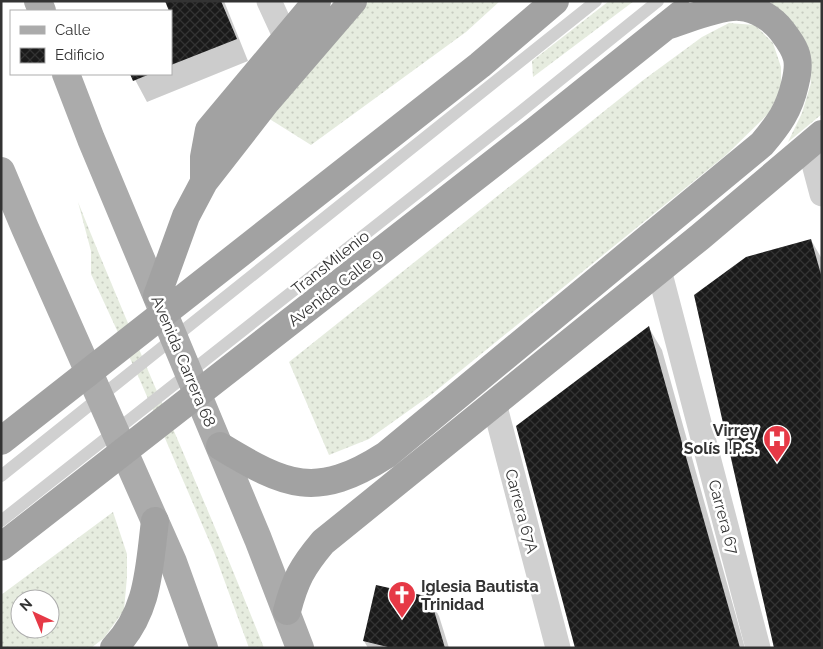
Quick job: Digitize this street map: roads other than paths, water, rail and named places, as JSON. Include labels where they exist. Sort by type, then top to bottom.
[{"type":"highway","points":[[204,182],[204,157],[210,130],[317,1]]},
{"type":"highway","points":[[157,296],[186,216],[204,182],[266,102],[353,1]]},
{"type":"highway","points":[[1,441],[486,74],[535,1]]},
{"type":"highway","points":[[511,39],[555,1]]},
{"type":"highway","name":"Avenida Calle 9","points":[[1,547],[662,13],[698,1]]},
{"type":"highway","name":"Avenida Calle 9","points":[[662,13],[708,1]]},
{"type":"highway","points":[[220,446],[272,476],[300,483],[316,484],[335,480],[369,466],[394,448],[762,144],[779,125],[791,102],[798,72],[797,57],[794,50],[776,24],[756,10],[740,6],[662,13]]},
{"type":"highway","points":[[287,611],[293,587],[305,563],[323,542],[659,270],[815,139]]},
{"type":"highway","points":[[114,648],[130,629],[141,606],[155,521]]},
{"type":"main road","name":"Avenida Carrera 68","points":[[66,75],[220,446],[287,611],[300,648]]},
{"type":"main road","points":[[1,171],[155,521],[183,589],[204,648]]},
{"type":"street","points":[[269,1],[286,38]]},
{"type":"street","points":[[815,139],[822,194]]},
{"type":"street","name":"Carrera 67","points":[[659,270],[758,648]]},
{"type":"street","name":"Carrera 67A","points":[[494,403],[558,648]]},
{"type":"lane","points":[[1,476],[486,74],[596,1]]},
{"type":"lane","name":"TransMilenio","points":[[1,521],[527,122]]},
{"type":"place","name":"Virrey Solís I.P.S.","points":[[777,463]]},
{"type":"place","name":"Iglesia Bautista Trinidad","points":[[402,619]]}]
